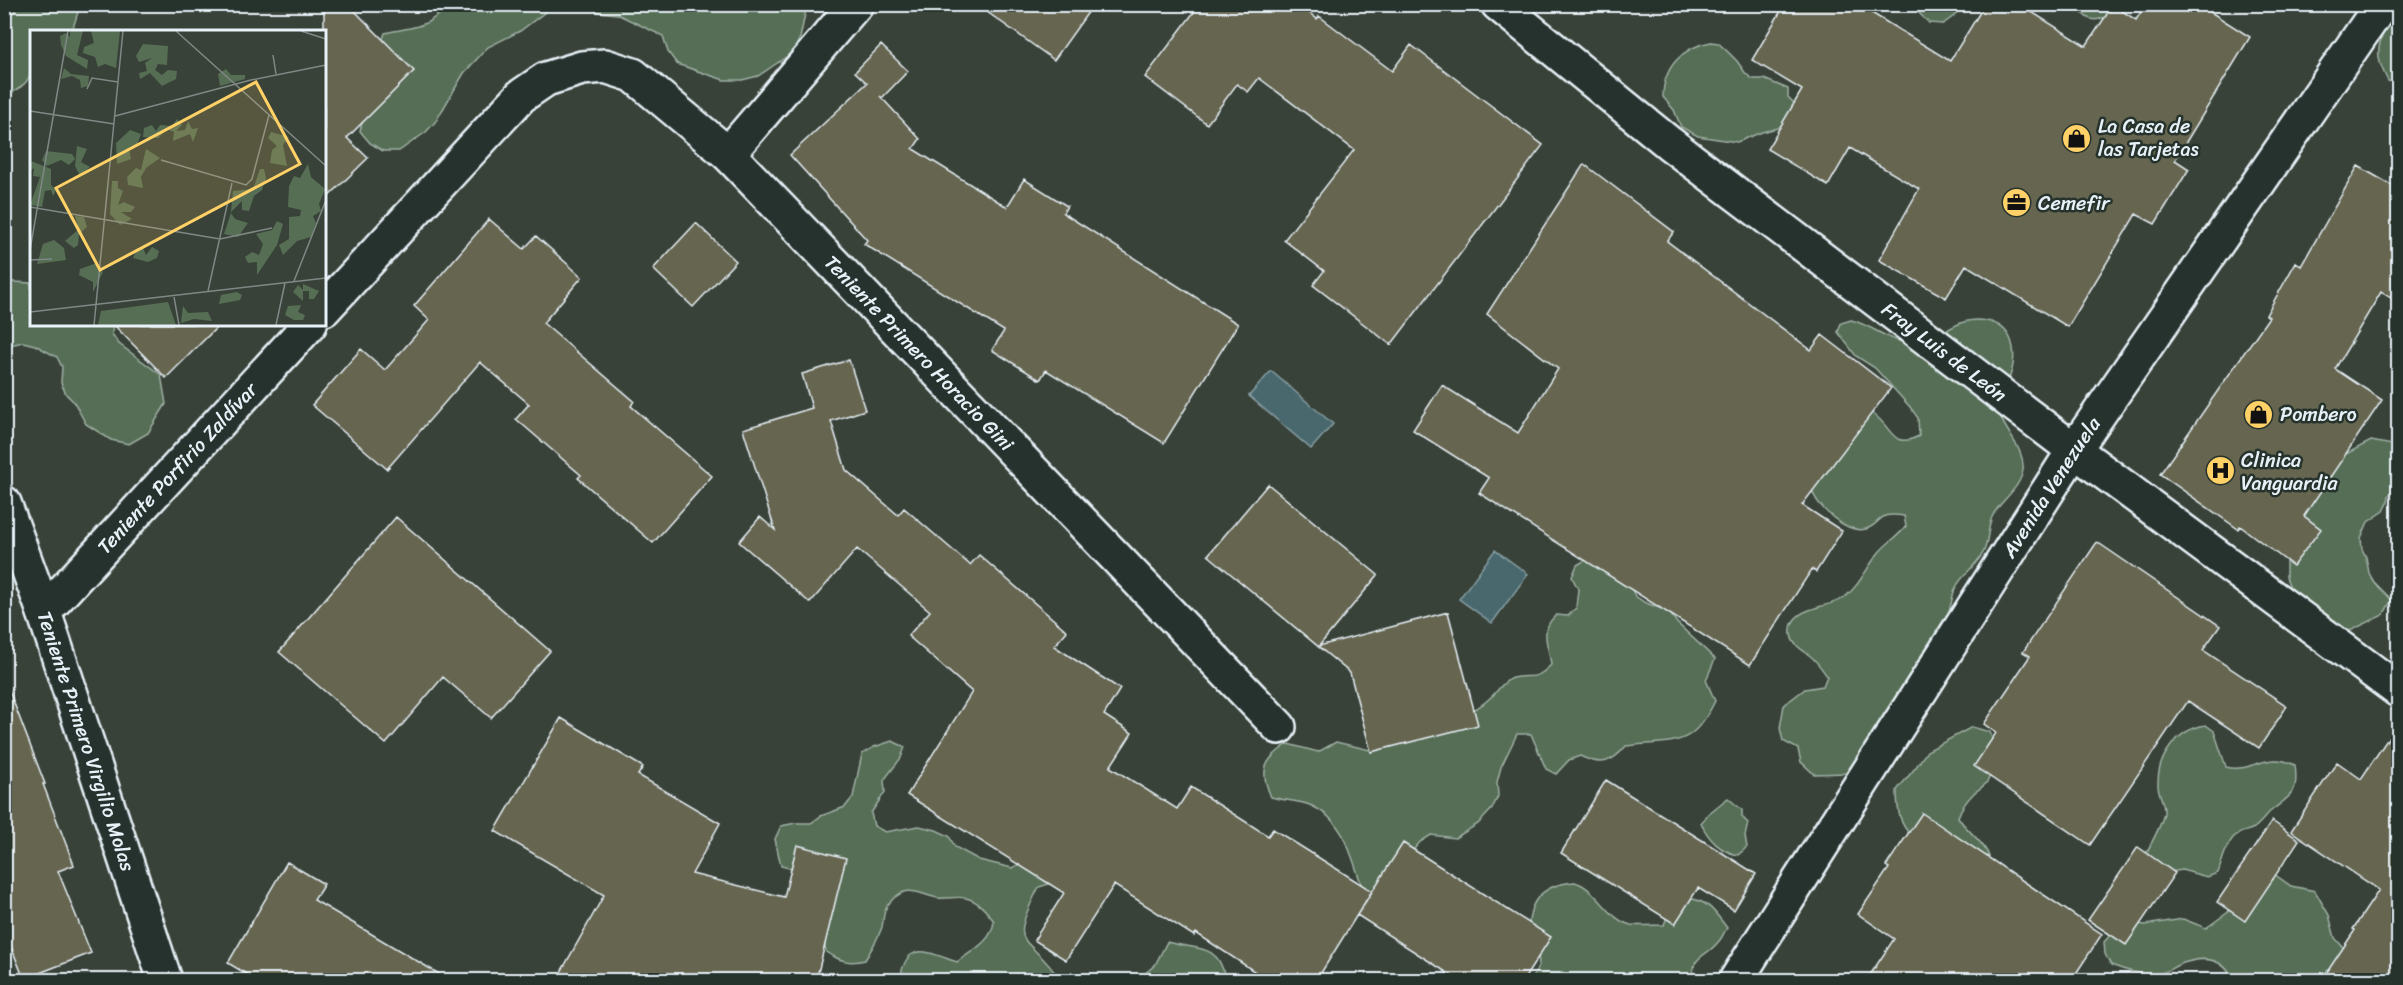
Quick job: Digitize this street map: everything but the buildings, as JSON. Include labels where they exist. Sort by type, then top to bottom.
[{"type":"street","points":[[728,154],[856,4]]},
{"type":"street","name":"Fray Luis de León","points":[[1498,4],[1678,150],[2074,450],[2398,690]]},
{"type":"street","name":"Avenida Venezuela","points":[[1736,981],[2074,450],[2382,4]]},
{"type":"street","name":"Teniente Primero Horacio Gini","points":[[326,307],[521,96],[546,79],[582,68],[605,66],[633,75],[728,154],[1279,727]]},
{"type":"street","name":"Teniente Porfirio Zaldívar","points":[[44,612],[308,326]]},
{"type":"street","name":"Teniente Primero Virgilio Molas","points":[[4,503],[44,612],[165,981]]},
{"type":"green space","points":[[19,4],[83,5],[78,12],[72,30],[30,30],[30,74],[23,85],[5,100],[5,25]]},
{"type":"green space","points":[[447,5],[560,5],[552,7],[520,31],[488,47],[464,73],[436,121],[426,132],[399,151],[383,151],[370,143],[360,131],[366,114],[372,107],[388,97],[395,79],[380,47],[385,33],[426,23]]},
{"type":"green space","points":[[580,5],[807,5],[800,38],[792,53],[758,76],[742,80],[724,80],[677,64],[668,52],[663,36],[617,14],[599,12]]},
{"type":"green space","points":[[1911,5],[1962,5],[1954,16],[1943,24],[1929,23]]},
{"type":"green space","points":[[2077,5],[2129,5],[2094,20],[2082,13]]},
{"type":"green space","points":[[2374,5],[2398,5],[2398,83],[2388,81],[2380,62],[2379,45],[2384,31]]},
{"type":"green space","points":[[1711,42],[1718,43],[1726,50],[1753,79],[1764,79],[1788,89],[1788,97],[1795,104],[1789,125],[1737,142],[1698,136],[1681,127],[1674,110],[1663,97],[1666,77],[1676,60],[1683,54]]},
{"type":"green space","points":[[5,283],[30,283],[30,326],[113,326],[112,334],[119,344],[161,375],[166,404],[148,433],[129,444],[111,440],[86,424],[74,402],[66,394],[61,383],[62,367],[57,357],[35,345],[23,342],[5,346]]},
{"type":"green space","points":[[1851,320],[1908,343],[1927,341],[1960,323],[1969,321],[1979,320],[2000,326],[2010,339],[2014,356],[2011,374],[1998,398],[1998,408],[2020,452],[2023,470],[2014,489],[1993,515],[1986,547],[1981,556],[1956,587],[1949,610],[1937,632],[1934,645],[1856,763],[1847,773],[1814,774],[1801,762],[1798,749],[1783,741],[1780,728],[1784,705],[1805,689],[1823,686],[1827,676],[1814,660],[1794,642],[1791,626],[1802,613],[1836,602],[1848,594],[1880,551],[1906,526],[1904,516],[1888,515],[1866,529],[1850,528],[1826,512],[1812,490],[1865,410],[1876,416],[1899,439],[1919,436],[1918,418],[1910,407],[1875,368],[1856,356],[1838,332],[1841,323]]},
{"type":"green space","points":[[2371,441],[2398,446],[2398,486],[2389,495],[2384,511],[2368,522],[2361,538],[2369,573],[2374,582],[2392,600],[2383,615],[2346,633],[2293,595],[2286,577],[2286,560],[2300,522],[2338,458]]},
{"type":"green space","points":[[1587,559],[1628,582],[1635,596],[1644,602],[1669,612],[1677,623],[1715,659],[1706,680],[1715,701],[1706,717],[1698,728],[1679,740],[1626,746],[1615,757],[1605,762],[1580,756],[1569,760],[1556,774],[1546,769],[1531,734],[1517,734],[1501,767],[1497,782],[1498,796],[1492,809],[1478,824],[1455,838],[1431,835],[1420,842],[1369,903],[1349,848],[1335,824],[1312,806],[1271,797],[1265,780],[1266,766],[1269,761],[1288,744],[1318,752],[1336,742],[1370,750],[1472,711],[1494,695],[1509,679],[1536,676],[1545,671],[1551,665],[1546,638],[1547,627],[1556,615],[1568,616],[1576,608],[1578,589],[1572,577],[1577,565]]},
{"type":"green space","points":[[2206,725],[2214,731],[2226,767],[2243,768],[2267,761],[2285,761],[2295,765],[2296,775],[2292,793],[2254,828],[2233,838],[2218,873],[2207,877],[2182,870],[2170,872],[2143,860],[2158,831],[2164,813],[2158,785],[2161,764],[2165,755],[2178,738],[2186,732]]},
{"type":"green space","points":[[1972,727],[1990,732],[1994,750],[1993,763],[1987,782],[1969,798],[1958,817],[1986,850],[1989,856],[1983,862],[1913,837],[1902,822],[1898,803],[1897,790],[1927,751]]},
{"type":"green space","points":[[892,741],[905,747],[901,758],[884,780],[885,792],[871,813],[874,826],[885,832],[919,826],[936,830],[949,836],[955,847],[979,860],[1012,868],[1027,860],[1058,881],[1039,887],[1024,922],[1023,932],[1025,940],[1060,980],[900,980],[903,967],[913,953],[928,953],[957,962],[986,940],[994,921],[982,907],[971,899],[938,898],[909,891],[897,896],[888,904],[882,927],[865,960],[845,961],[826,952],[824,939],[797,870],[781,866],[775,839],[781,826],[811,823],[821,816],[845,807],[853,797],[862,754]]},
{"type":"green space","points":[[1728,798],[1742,810],[1742,817],[1748,823],[1745,836],[1747,847],[1738,855],[1716,844],[1701,823],[1708,814]]},
{"type":"green space","points":[[2271,872],[2291,886],[2315,891],[2329,915],[2335,938],[2343,947],[2344,958],[2328,980],[2233,980],[2223,966],[2203,959],[2178,965],[2160,974],[2145,974],[2111,965],[2105,954],[2104,942],[2120,925],[2133,923],[2145,925],[2183,919],[2206,928],[2227,913]]},
{"type":"green space","points":[[1575,882],[1590,891],[1616,917],[1631,925],[1664,925],[1668,914],[1689,898],[1707,905],[1727,928],[1714,947],[1697,961],[1692,980],[1530,980],[1536,972],[1539,960],[1530,937],[1532,908],[1541,894],[1548,889]]},
{"type":"green space","points":[[1167,942],[1196,947],[1211,953],[1222,966],[1225,978],[1240,980],[1137,980],[1155,965]]},
{"type":"water","points":[[1271,371],[1333,424],[1311,449],[1249,396]]},
{"type":"water","points":[[1495,550],[1528,574],[1492,623],[1459,599]]},
{"type":"place","name":"La Casa de las Tarjetas","points":[[2077,138]]},
{"type":"place","name":"Cemefir","points":[[2017,203]]},
{"type":"place","name":"Pombero","points":[[2259,414]]},
{"type":"place","name":"Clinica Vanguardia","points":[[2220,471]]}]
